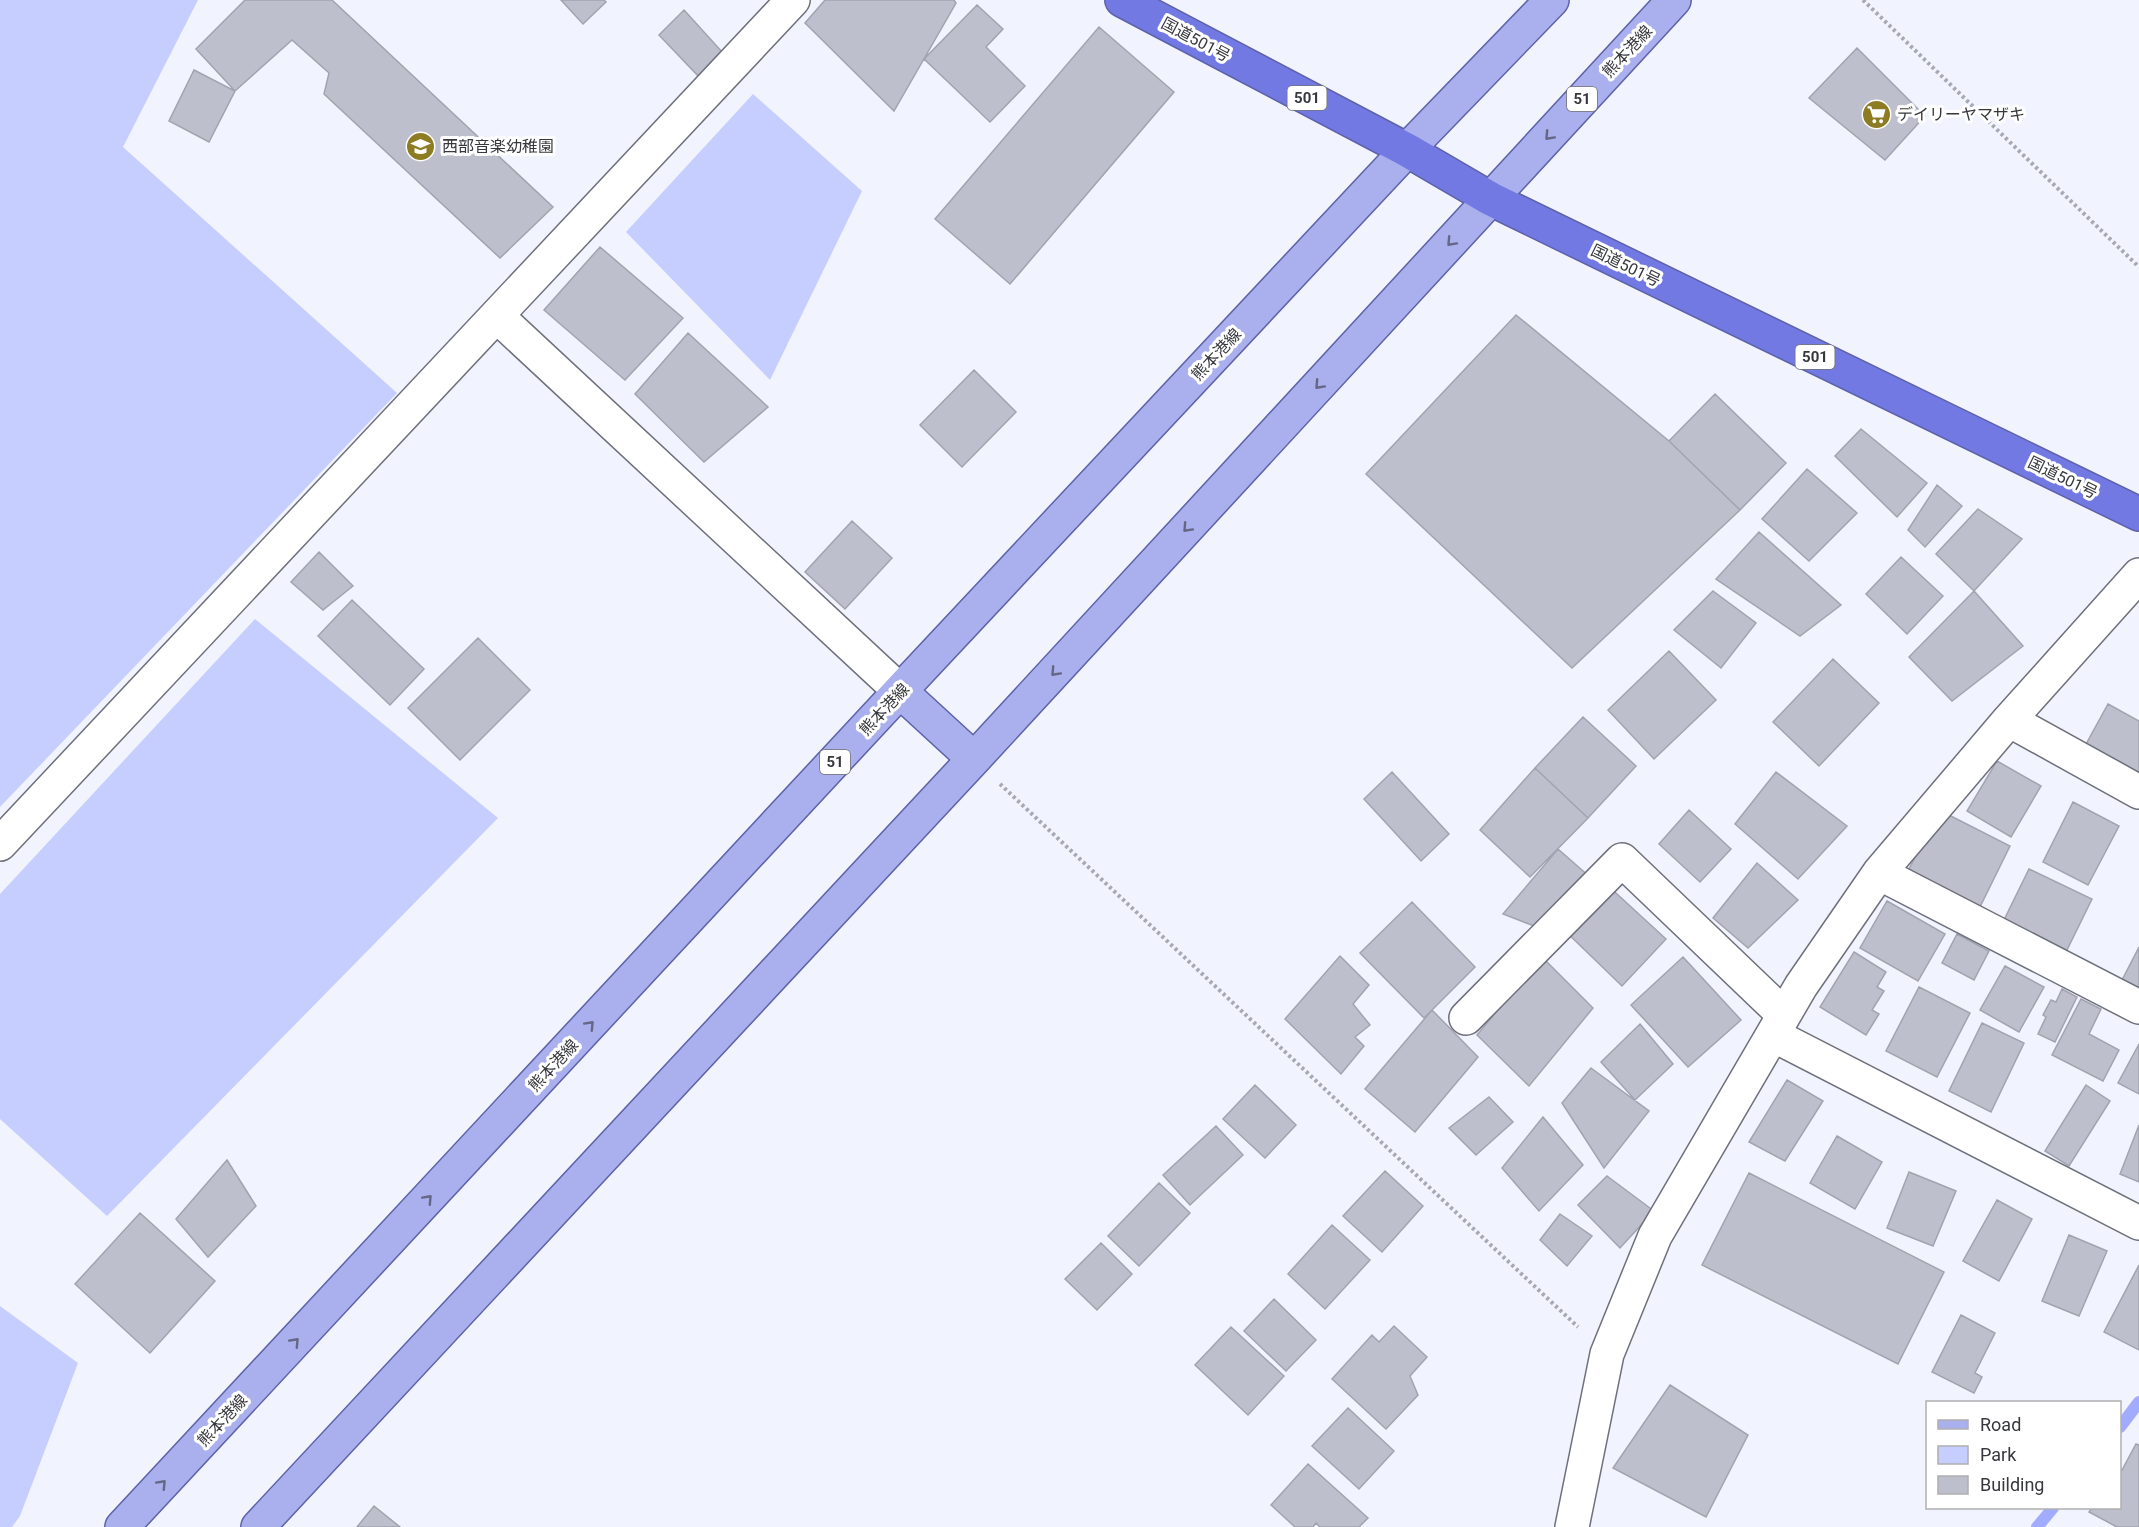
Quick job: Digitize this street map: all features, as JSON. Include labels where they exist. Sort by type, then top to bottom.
[{"type":"highway","name":"国道501号","points":[[1122,0],[1407,150],[1491,199],[2139,514]]},
{"type":"main road","name":"熊本港線","points":[[122,1527],[1407,150],[1552,0]]},
{"type":"main road","name":"熊本港線","points":[[258,1527],[974,759],[1674,0]]},
{"type":"main road","points":[[900,692],[974,759]]},
{"type":"street","points":[[0,844],[793,0]]},
{"type":"street","points":[[498,316],[900,692]]},
{"type":"street","points":[[1572,1527],[1607,1354],[1655,1236],[1801,986],[1879,873],[2009,720],[2139,575]]},
{"type":"street","points":[[2009,720],[2139,792]]},
{"type":"street","points":[[1466,1018],[1622,860],[1778,1025],[2139,1223]]},
{"type":"street","points":[[1879,873],[2139,1007]]},
{"type":"path","points":[[1863,0],[2139,267]]},
{"type":"path","points":[[974,759],[1607,1354]]},
{"type":"green space","points":[[0,0],[198,0],[123,147],[397,393],[0,807]]},
{"type":"green space","points":[[753,94],[862,191],[770,380],[626,232]]},
{"type":"green space","points":[[255,619],[498,818],[107,1216],[0,1119],[0,894]]},
{"type":"green space","points":[[0,1306],[78,1363],[20,1516],[12,1527],[0,1527]]},
{"type":"building","points":[[245,0],[332,0],[553,207],[500,258],[324,94],[329,73],[292,40],[235,91],[196,49]]},
{"type":"building","points":[[561,0],[604,0],[606,2],[583,24]]},
{"type":"building","points":[[825,0],[954,0],[956,3],[894,111],[805,23]]},
{"type":"building","points":[[977,5],[1003,29],[986,47],[1025,86],[990,122],[924,59]]},
{"type":"building","points":[[684,10],[723,53],[702,80],[659,35]]},
{"type":"building","points":[[1099,27],[1174,92],[1010,284],[935,219]]},
{"type":"building","points":[[1857,48],[1925,116],[1885,160],[1809,98]]},
{"type":"building","points":[[194,70],[235,91],[209,142],[169,121]]},
{"type":"building","points":[[600,247],[683,318],[625,380],[544,310]]},
{"type":"building","points":[[1516,315],[1669,441],[1740,510],[1572,668],[1366,474]]},
{"type":"building","points":[[688,333],[768,407],[704,462],[635,394]]},
{"type":"building","points":[[974,370],[1016,412],[962,467],[920,425]]},
{"type":"building","points":[[1715,394],[1786,463],[1740,510],[1669,441]]},
{"type":"building","points":[[1861,429],[1927,483],[1897,517],[1835,456]]},
{"type":"building","points":[[1807,469],[1857,513],[1809,561],[1762,519]]},
{"type":"building","points":[[1937,485],[1962,506],[1925,547],[1908,530]]},
{"type":"building","points":[[1978,509],[2022,539],[1974,591],[1936,554]]},
{"type":"building","points":[[852,521],[892,558],[845,609],[805,572]]},
{"type":"building","points":[[1759,532],[1841,605],[1800,636],[1716,579]]},
{"type":"building","points":[[319,552],[353,586],[323,610],[291,582]]},
{"type":"building","points":[[1901,557],[1943,596],[1907,634],[1866,594]]},
{"type":"building","points":[[1713,591],[1756,623],[1721,668],[1674,630]]},
{"type":"building","points":[[1974,591],[2023,646],[1952,701],[1909,657]]},
{"type":"building","points":[[352,600],[424,669],[390,705],[318,636]]},
{"type":"building","points":[[478,638],[530,690],[460,760],[408,708]]},
{"type":"building","points":[[1669,651],[1716,700],[1654,759],[1608,710]]},
{"type":"building","points":[[1833,659],[1879,703],[1819,766],[1773,722]]},
{"type":"building","points":[[2108,704],[2139,721],[2139,777],[2085,746]]},
{"type":"building","points":[[1583,717],[1636,766],[1588,818],[1535,768]]},
{"type":"building","points":[[1997,761],[2041,786],[2011,837],[1967,811]]},
{"type":"building","points":[[1535,768],[1588,818],[1530,877],[1480,830]]},
{"type":"building","points":[[1392,772],[1449,834],[1421,861],[1364,799]]},
{"type":"building","points":[[1776,772],[1847,826],[1798,879],[1735,824]]},
{"type":"building","points":[[2073,802],[2119,826],[2088,885],[2043,862]]},
{"type":"building","points":[[1689,810],[1731,849],[1700,882],[1659,844]]},
{"type":"building","points":[[1939,810],[2010,846],[1978,911],[1906,875]]},
{"type":"building","points":[[1558,849],[1591,878],[1534,926],[1503,914]]},
{"type":"building","points":[[1757,863],[1798,900],[1748,948],[1713,918]]},
{"type":"building","points":[[2029,869],[2092,899],[2065,954],[2003,922]]},
{"type":"building","points":[[1605,883],[1666,939],[1622,986],[1559,925]]},
{"type":"building","points":[[1887,901],[1945,934],[1918,981],[1860,948]]},
{"type":"building","points":[[1412,902],[1475,967],[1424,1018],[1360,953]]},
{"type":"building","points":[[1957,934],[1989,951],[1974,980],[1942,963]]},
{"type":"building","points":[[2139,947],[2139,987],[2136,993],[2120,984]]},
{"type":"building","points":[[1854,952],[1886,972],[1877,987],[1884,991],[1872,1010],[1879,1014],[1866,1035],[1820,1007]]},
{"type":"building","points":[[1340,956],[1369,985],[1353,1004],[1370,1025],[1355,1037],[1364,1046],[1341,1074],[1285,1019]]},
{"type":"building","points":[[1542,957],[1593,1008],[1529,1086],[1477,1035]]},
{"type":"building","points":[[1683,957],[1741,1020],[1688,1067],[1631,1005]]},
{"type":"building","points":[[2005,966],[2044,987],[2019,1032],[1980,1010]]},
{"type":"building","points":[[1919,987],[1970,1013],[1937,1077],[1886,1051]]},
{"type":"building","points":[[2062,989],[2077,997],[2055,1042],[2038,1034],[2046,1017],[2043,1015],[2051,1000],[2056,1002]]},
{"type":"building","points":[[2081,999],[2101,1009],[2089,1034],[2119,1050],[2103,1081],[2052,1055]]},
{"type":"building","points":[[1432,1010],[1478,1057],[1415,1132],[1365,1089]]},
{"type":"building","points":[[1982,1023],[2024,1043],[1991,1112],[1949,1091]]},
{"type":"building","points":[[1640,1024],[1673,1064],[1635,1100],[1601,1062]]},
{"type":"building","points":[[2139,1044],[2139,1094],[2118,1083]]},
{"type":"building","points":[[1591,1068],[1649,1111],[1604,1168],[1562,1103]]},
{"type":"building","points":[[1787,1080],[1823,1101],[1785,1161],[1749,1142]]},
{"type":"building","points":[[1255,1085],[1296,1125],[1265,1158],[1223,1119]]},
{"type":"building","points":[[2086,1085],[2110,1101],[2069,1166],[2045,1151]]},
{"type":"building","points":[[1489,1097],[1513,1122],[1476,1155],[1449,1128]]},
{"type":"building","points":[[1543,1117],[1583,1165],[1539,1211],[1502,1168]]},
{"type":"building","points":[[2139,1125],[2139,1182],[2120,1174]]},
{"type":"building","points":[[1216,1126],[1243,1155],[1190,1205],[1163,1175]]},
{"type":"building","points":[[1837,1136],[1882,1162],[1855,1209],[1810,1183]]},
{"type":"building","points":[[227,1160],[256,1206],[208,1257],[176,1219]]},
{"type":"building","points":[[1385,1171],[1423,1206],[1382,1252],[1343,1216]]},
{"type":"building","points":[[1909,1172],[1956,1191],[1933,1246],[1887,1228]]},
{"type":"building","points":[[1749,1173],[1944,1272],[1898,1364],[1702,1265]]},
{"type":"building","points":[[1607,1176],[1654,1211],[1620,1248],[1578,1205]]},
{"type":"building","points":[[1159,1183],[1190,1213],[1139,1266],[1108,1236]]},
{"type":"building","points":[[1997,1200],[2032,1219],[1999,1281],[1963,1261]]},
{"type":"building","points":[[140,1213],[215,1281],[150,1353],[75,1284]]},
{"type":"building","points":[[1560,1214],[1592,1236],[1567,1266],[1540,1240]]},
{"type":"building","points":[[1332,1225],[1370,1260],[1325,1309],[1288,1274]]},
{"type":"building","points":[[2069,1235],[2107,1251],[2079,1316],[2042,1301]]},
{"type":"building","points":[[1101,1243],[1132,1274],[1097,1310],[1065,1279]]},
{"type":"building","points":[[2139,1265],[2139,1350],[2104,1332]]},
{"type":"building","points":[[1274,1299],[1316,1340],[1286,1371],[1244,1331]]},
{"type":"building","points":[[1961,1315],[1995,1333],[1975,1373],[1982,1377],[1974,1393],[1932,1372]]},
{"type":"building","points":[[1394,1326],[1427,1357],[1410,1376],[1418,1395],[1386,1429],[1332,1379],[1372,1335],[1379,1342]]},
{"type":"building","points":[[1231,1327],[1284,1376],[1248,1415],[1195,1365]]},
{"type":"building","points":[[1670,1385],[1748,1435],[1706,1517],[1613,1468]]},
{"type":"building","points":[[1348,1408],[1394,1451],[1359,1489],[1312,1446]]},
{"type":"building","points":[[2136,1444],[2139,1445],[2139,1527],[2117,1527],[2089,1512],[2091,1509],[2121,1509],[2122,1470]]},
{"type":"building","points":[[1308,1464],[1368,1518],[1359,1527],[1320,1527],[1316,1523],[1313,1527],[1295,1527],[1271,1505]]},
{"type":"building","points":[[374,1506],[400,1527],[357,1527]]},
{"type":"waterway","points":[[2121,1426],[2139,1402]]},
{"type":"waterway","points":[[2037,1527],[2052,1509]]},
{"type":"place","name":"デイリーヤマザキ","points":[[1876,114]]},
{"type":"place","name":"西部音楽幼稚園","points":[[421,146]]}]
